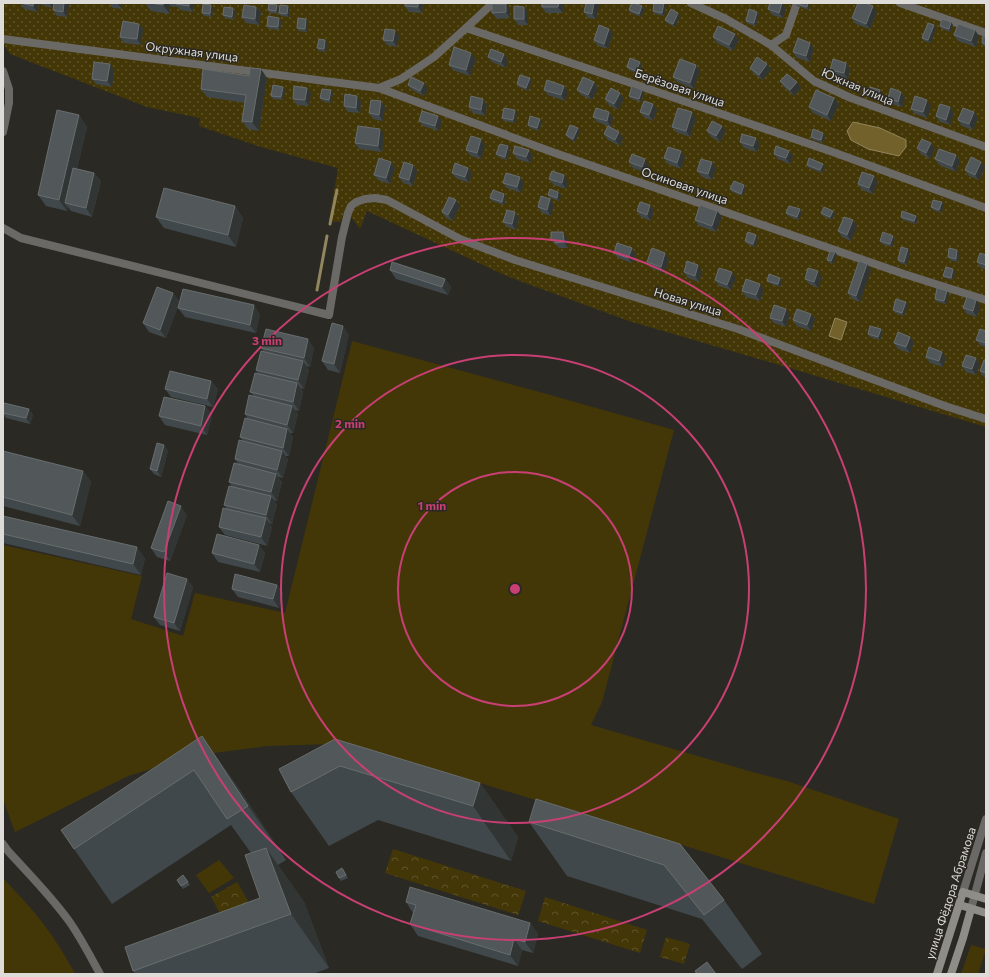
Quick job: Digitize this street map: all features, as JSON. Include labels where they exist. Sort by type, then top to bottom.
[{"type":"street","points":[[379,88],[401,79],[434,57],[493,3]]},
{"type":"street","name":"Южная улица","points":[[691,3],[726,19],[771,45],[814,80],[851,98],[986,147]]},
{"type":"street","points":[[771,45],[786,35],[797,3]]},
{"type":"street","points":[[900,3],[986,33]]},
{"type":"street","name":"Берёзовая улица","points":[[466,28],[636,84],[822,148],[986,208]]},
{"type":"street","name":"Окружная улица","points":[[3,39],[379,88]]},
{"type":"street","points":[[3,71],[9,89],[9,103],[3,132]]},
{"type":"street","name":"Осиновая улица","points":[[379,88],[555,153],[904,274],[986,300]]},
{"type":"street","name":"Новая улица","points":[[3,228],[21,238],[329,315],[342,237],[348,213],[356,202],[375,198],[387,200],[460,239],[515,260],[738,329],[945,406],[986,419]]},
{"type":"street","name":"улица Фёдора Абрамова","points":[[937,974],[986,820]]},
{"type":"street","points":[[3,844],[44,889],[69,921],[87,949],[100,974]]},
{"type":"street","name":"улица Фёдора Абрамова","points":[[951,974],[963,938],[986,853]]},
{"type":"street","points":[[963,892],[986,899]]},
{"type":"street","points":[[960,905],[986,913]]},
{"type":"green space","points":[[3,3],[986,3],[986,427],[629,321],[509,277],[367,211],[360,229],[346,210],[340,222],[329,221],[338,168],[261,147],[199,126],[200,118],[147,107],[10,54],[3,43]]},
{"type":"green space","points":[[352,341],[674,430],[602,702],[591,725],[787,781],[899,819],[874,904],[405,760],[333,744],[267,746],[198,755],[128,776],[15,832],[3,799],[3,545],[142,576],[131,619],[183,636],[195,593],[285,613]]},
{"type":"green space","points":[[393,849],[526,891],[518,915],[385,873]]},
{"type":"green space","points":[[219,860],[234,878],[209,893],[196,875]]},
{"type":"green space","points":[[3,878],[33,911],[46,928],[65,955],[75,974],[3,974]]},
{"type":"green space","points":[[237,882],[248,901],[263,941],[224,920],[211,897]]},
{"type":"green space","points":[[545,897],[647,930],[640,953],[538,921]]},
{"type":"green space","points":[[666,937],[690,944],[684,964],[660,957]]},
{"type":"green space","points":[[971,945],[986,949],[978,974],[961,974]]},
{"type":"shaded area","points":[[853,122],[880,128],[906,140],[906,147],[899,156],[868,149],[851,140],[847,131]]},
{"type":"shaded area","points":[[835,318],[847,322],[841,340],[829,336]]},
{"type":"building","points":[[21,3],[34,3],[33,6]]},
{"type":"building","points":[[54,3],[64,3],[63,12],[53,10]]},
{"type":"building","points":[[150,3],[164,3],[163,5]]},
{"type":"building","points":[[189,3],[189,6],[176,4]]},
{"type":"building","points":[[405,3],[418,3],[418,7],[405,6]]},
{"type":"building","points":[[542,3],[559,3],[558,7],[542,7]]},
{"type":"building","points":[[586,3],[594,3],[592,14],[584,12]]},
{"type":"building","points":[[632,3],[642,6],[639,14],[629,10]]},
{"type":"building","points":[[654,3],[664,3],[662,13],[653,11]]},
{"type":"building","points":[[770,3],[782,3],[779,13],[768,9]]},
{"type":"building","points":[[795,3],[808,3],[807,7]]},
{"type":"building","points":[[858,3],[865,3],[873,6],[866,24],[852,18]]},
{"type":"building","points":[[203,4],[211,5],[210,14],[202,13]]},
{"type":"building","points":[[269,4],[277,5],[276,11],[268,10]]},
{"type":"building","points":[[492,4],[506,4],[506,12],[492,13]]},
{"type":"building","points":[[244,5],[256,7],[255,19],[242,17]]},
{"type":"building","points":[[280,5],[288,6],[287,14],[279,13]]},
{"type":"building","points":[[514,6],[524,7],[524,19],[514,19]]},
{"type":"building","points":[[224,7],[233,8],[232,17],[223,15]]},
{"type":"building","points":[[671,9],[678,13],[673,24],[665,20]]},
{"type":"building","points":[[749,9],[757,12],[754,23],[746,21]]},
{"type":"building","points":[[268,16],[279,18],[278,27],[267,26]]},
{"type":"building","points":[[298,18],[306,19],[305,29],[297,28]]},
{"type":"building","points":[[942,19],[951,22],[949,29],[940,26]]},
{"type":"building","points":[[123,21],[139,24],[137,39],[120,37]]},
{"type":"building","points":[[928,23],[934,25],[928,40],[922,38]]},
{"type":"building","points":[[958,24],[975,30],[971,41],[954,35]]},
{"type":"building","points":[[599,25],[609,29],[604,44],[594,40]]},
{"type":"building","points":[[718,26],[735,34],[729,45],[713,37]]},
{"type":"building","points":[[385,29],[395,30],[393,41],[383,40]]},
{"type":"building","points":[[983,36],[986,37],[986,44],[982,43]]},
{"type":"building","points":[[798,38],[810,43],[806,56],[793,52]]},
{"type":"building","points":[[319,39],[325,40],[324,49],[317,48]]},
{"type":"building","points":[[454,47],[471,53],[466,70],[449,65]]},
{"type":"building","points":[[491,49],[504,54],[501,62],[488,57]]},
{"type":"building","points":[[757,57],[767,64],[759,75],[750,68]]},
{"type":"building","points":[[630,58],[640,62],[636,71],[627,67]]},
{"type":"building","points":[[680,59],[696,65],[690,83],[673,77]]},
{"type":"building","points":[[833,59],[846,63],[844,73],[830,70]]},
{"type":"building","points":[[94,62],[110,64],[107,81],[92,79]]},
{"type":"building","points":[[250,68],[261,69],[252,122],[242,121],[246,95],[201,89],[203,69],[249,76]]},
{"type":"building","points":[[787,74],[797,82],[790,90],[780,81]]},
{"type":"building","points":[[520,75],[530,78],[526,88],[517,84]]},
{"type":"building","points":[[411,77],[424,83],[420,91],[408,85]]},
{"type":"building","points":[[583,77],[594,82],[588,95],[577,90]]},
{"type":"building","points":[[547,80],[564,86],[561,95],[544,90]]},
{"type":"building","points":[[273,85],[283,87],[281,97],[271,96]]},
{"type":"building","points":[[294,86],[307,88],[305,100],[293,99]]},
{"type":"building","points":[[632,86],[642,90],[639,99],[629,96]]},
{"type":"building","points":[[870,87],[880,90],[877,97],[868,94]]},
{"type":"building","points":[[611,88],[620,93],[614,104],[605,99]]},
{"type":"building","points":[[891,88],[901,92],[898,102],[888,98]]},
{"type":"building","points":[[322,89],[331,90],[329,100],[320,98]]},
{"type":"building","points":[[816,90],[834,98],[827,115],[809,107]]},
{"type":"building","points":[[345,94],[357,96],[356,108],[344,106]]},
{"type":"building","points":[[471,96],[483,99],[481,110],[469,107]]},
{"type":"building","points":[[915,96],[927,100],[923,112],[911,109]]},
{"type":"building","points":[[371,100],[381,101],[379,115],[369,113]]},
{"type":"building","points":[[644,101],[653,104],[649,115],[640,112]]},
{"type":"building","points":[[940,104],[950,107],[946,120],[936,116]]},
{"type":"building","points":[[504,108],[515,110],[513,120],[502,118]]},
{"type":"building","points":[[596,108],[609,112],[607,121],[593,117]]},
{"type":"building","points":[[678,108],[692,112],[686,131],[672,127]]},
{"type":"building","points":[[963,108],[974,112],[969,124],[958,120]]},
{"type":"building","points":[[57,110],[79,115],[59,200],[38,195]]},
{"type":"building","points":[[422,111],[438,116],[435,126],[419,121]]},
{"type":"building","points":[[530,116],[540,119],[537,128],[528,125]]},
{"type":"building","points":[[712,121],[722,126],[716,136],[707,131]]},
{"type":"building","points":[[570,125],[578,128],[573,139],[566,135]]},
{"type":"building","points":[[358,126],[380,129],[378,146],[355,143]]},
{"type":"building","points":[[608,126],[619,132],[615,140],[604,134]]},
{"type":"building","points":[[813,129],[823,133],[821,140],[811,137]]},
{"type":"building","points":[[742,134],[756,138],[753,146],[740,142]]},
{"type":"building","points":[[471,136],[481,139],[477,153],[466,150]]},
{"type":"building","points":[[922,139],[931,143],[926,153],[917,148]]},
{"type":"building","points":[[500,144],[508,146],[505,157],[496,154]]},
{"type":"building","points":[[515,146],[529,150],[526,157],[513,153]]},
{"type":"building","points":[[776,146],[789,151],[786,158],[774,154]]},
{"type":"building","points":[[668,147],[681,151],[677,163],[664,158]]},
{"type":"building","points":[[939,149],[956,155],[952,166],[935,159]]},
{"type":"building","points":[[632,154],[645,159],[642,167],[629,162]]},
{"type":"building","points":[[971,157],[981,162],[975,175],[965,170]]},
{"type":"building","points":[[379,158],[391,162],[386,178],[374,175]]},
{"type":"building","points":[[809,158],[823,164],[820,170],[807,165]]},
{"type":"building","points":[[701,159],[712,162],[708,174],[697,171]]},
{"type":"building","points":[[404,162],[413,165],[409,180],[399,177]]},
{"type":"building","points":[[455,163],[468,168],[465,177],[452,173]]},
{"type":"building","points":[[73,168],[94,173],[86,208],[65,203]]},
{"type":"building","points":[[552,171],[564,175],[562,183],[549,179]]},
{"type":"building","points":[[862,172],[874,176],[869,188],[858,184]]},
{"type":"building","points":[[506,173],[520,177],[517,187],[503,183]]},
{"type":"building","points":[[734,181],[744,185],[741,194],[730,189]]},
{"type":"building","points":[[164,188],[235,206],[228,235],[156,217]]},
{"type":"building","points":[[550,189],[558,192],[557,198],[548,195]]},
{"type":"building","points":[[493,190],[504,194],[502,202],[490,198]]},
{"type":"building","points":[[541,196],[550,199],[547,210],[538,207]]},
{"type":"building","points":[[449,197],[456,200],[448,215],[442,212]]},
{"type":"building","points":[[933,200],[942,202],[939,210],[931,207]]},
{"type":"building","points":[[640,202],[650,205],[647,215],[637,211]]},
{"type":"building","points":[[700,205],[717,211],[712,226],[695,220]]},
{"type":"building","points":[[789,206],[800,209],[797,217],[786,213]]},
{"type":"building","points":[[824,207],[833,211],[830,217],[821,213]]},
{"type":"building","points":[[507,210],[515,212],[512,224],[503,222]]},
{"type":"building","points":[[902,211],[916,216],[914,221],[901,217]]},
{"type":"building","points":[[844,217],[853,220],[847,235],[838,231]]},
{"type":"building","points":[[551,232],[563,232],[564,242],[555,243],[555,240],[551,240]]},
{"type":"building","points":[[748,232],[756,235],[753,244],[745,241]]},
{"type":"building","points":[[883,232],[893,236],[890,244],[880,241]]},
{"type":"building","points":[[617,243],[632,248],[628,258],[614,253]]},
{"type":"building","points":[[901,247],[908,249],[904,262],[898,260]]},
{"type":"building","points":[[652,248],[665,253],[661,267],[647,262]]},
{"type":"building","points":[[949,248],[957,250],[956,259],[948,257]]},
{"type":"building","points":[[830,251],[835,252],[831,261],[827,260]]},
{"type":"building","points":[[980,253],[986,255],[986,265],[977,262]]},
{"type":"building","points":[[687,261],[698,265],[695,276],[684,272]]},
{"type":"building","points":[[859,261],[867,264],[856,296],[848,293]]},
{"type":"building","points":[[392,262],[445,279],[442,287],[390,270]]},
{"type":"building","points":[[946,267],[953,269],[951,278],[943,276]]},
{"type":"building","points":[[719,268],[732,272],[727,285],[715,280]]},
{"type":"building","points":[[808,268],[818,271],[814,282],[805,279]]},
{"type":"building","points":[[769,274],[780,278],[778,284],[767,281]]},
{"type":"building","points":[[746,279],[760,284],[756,295],[742,291]]},
{"type":"building","points":[[157,287],[173,293],[160,330],[143,323]]},
{"type":"building","points":[[937,288],[947,291],[944,301],[935,299]]},
{"type":"building","points":[[183,289],[254,305],[250,325],[178,308]]},
{"type":"building","points":[[967,297],[976,300],[973,311],[963,308]]},
{"type":"building","points":[[896,299],[906,302],[902,313],[893,310]]},
{"type":"building","points":[[774,305],[786,309],[782,321],[770,318]]},
{"type":"building","points":[[797,309],[811,314],[807,325],[793,320]]},
{"type":"building","points":[[332,323],[343,326],[334,364],[322,361]]},
{"type":"building","points":[[870,326],[881,329],[878,337],[868,334]]},
{"type":"building","points":[[266,329],[308,339],[304,358],[261,348]]},
{"type":"building","points":[[980,329],[986,331],[986,343],[976,340]]},
{"type":"building","points":[[898,332],[910,337],[906,347],[894,343]]},
{"type":"building","points":[[929,347],[942,352],[939,361],[926,357]]},
{"type":"building","points":[[261,351],[303,361],[298,380],[256,370]]},
{"type":"building","points":[[966,355],[976,358],[972,369],[962,366]]},
{"type":"building","points":[[984,360],[986,360],[986,373],[980,371]]},
{"type":"building","points":[[170,371],[211,381],[207,399],[165,389]]},
{"type":"building","points":[[255,373],[297,383],[293,402],[250,392]]},
{"type":"building","points":[[249,395],[292,406],[287,425],[245,414]]},
{"type":"building","points":[[164,397],[205,406],[201,426],[159,416]]},
{"type":"building","points":[[4,403],[29,409],[26,418],[3,413]]},
{"type":"building","points":[[245,418],[287,429],[283,448],[240,437]]},
{"type":"building","points":[[239,440],[282,451],[277,470],[235,459]]},
{"type":"building","points":[[157,443],[164,445],[157,471],[150,469]]},
{"type":"building","points":[[3,451],[83,471],[72,515],[3,497]]},
{"type":"building","points":[[234,463],[276,474],[271,492],[229,482]]},
{"type":"building","points":[[229,486],[271,496],[266,515],[224,505]]},
{"type":"building","points":[[168,501],[181,506],[164,552],[151,548]]},
{"type":"building","points":[[223,508],[266,518],[261,537],[219,527]]},
{"type":"building","points":[[3,516],[137,547],[133,564],[3,534]]},
{"type":"building","points":[[217,534],[259,545],[254,564],[212,553]]},
{"type":"building","points":[[167,573],[187,579],[174,623],[154,617]]},
{"type":"building","points":[[235,574],[277,585],[273,599],[232,589]]},
{"type":"building","points":[[202,736],[248,806],[227,819],[194,770],[74,849],[61,830]]},
{"type":"building","points":[[335,739],[480,783],[473,806],[340,766],[291,792],[279,769]]},
{"type":"building","points":[[536,799],[680,844],[724,900],[704,915],[664,865],[529,822]]},
{"type":"building","points":[[266,848],[291,914],[133,971],[125,947],[260,898],[245,855]]},
{"type":"building","points":[[342,868],[346,875],[339,878],[336,872]]},
{"type":"building","points":[[183,875],[188,882],[181,886],[177,880]]},
{"type":"building","points":[[410,887],[530,923],[525,942],[514,939],[510,955],[410,924],[416,905],[406,902]]},
{"type":"building","points":[[707,962],[716,974],[697,974],[695,971]]},
{"type":"waterway","points":[[330,224],[337,190]]},
{"type":"waterway","points":[[317,290],[327,236]]}]
